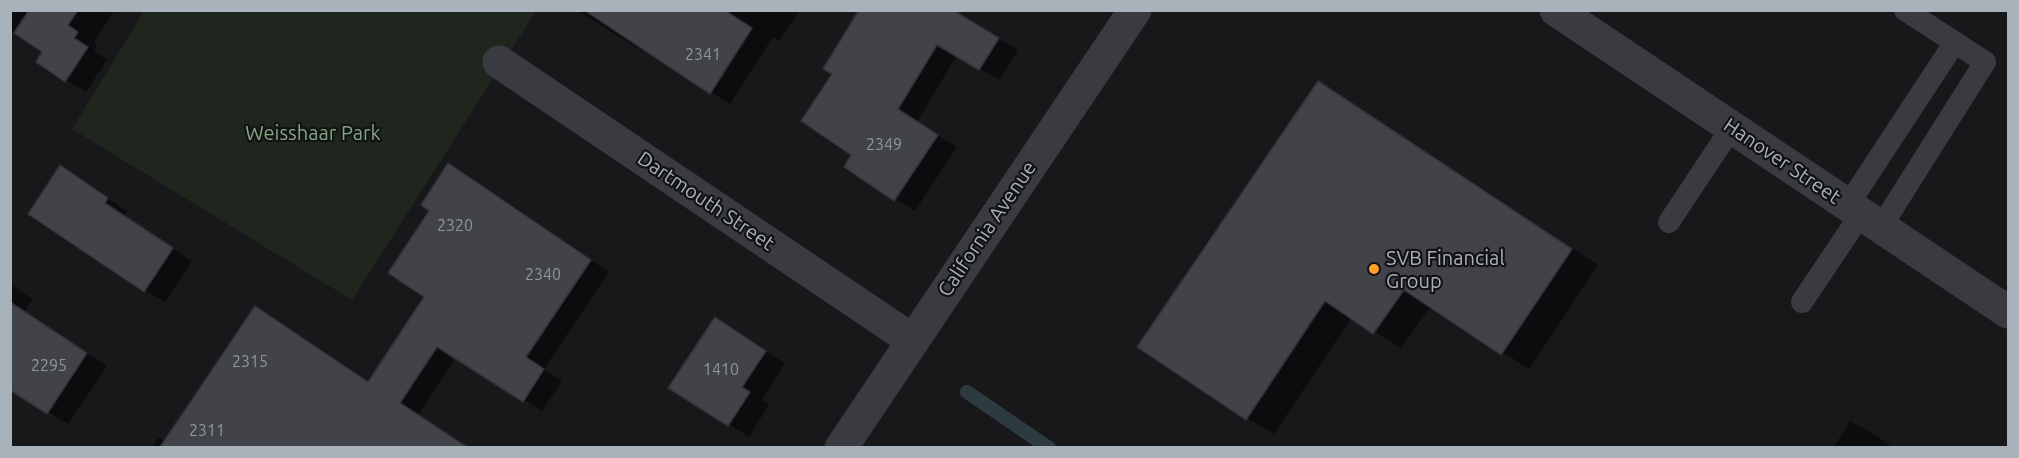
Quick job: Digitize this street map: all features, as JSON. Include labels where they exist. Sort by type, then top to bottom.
[{"type":"street","name":"California Avenue","points":[[841,447],[1135,10]]},
{"type":"street","name":"Hanover Street","points":[[1556,10],[2008,312]]},
{"type":"street","name":"Dartmouth Street","points":[[499,62],[912,340]]},
{"type":"lane","points":[[1802,302],[1863,215],[1985,62],[1905,10]]},
{"type":"lane","points":[[1863,215],[1955,42]]},
{"type":"lane","points":[[1669,222],[1732,127]]},
{"type":"green space","name":"Weisshaar Park","points":[[144,11],[536,11],[352,300],[72,129]]},
{"type":"building","points":[[29,10],[78,10],[68,25],[78,32],[74,38],[88,47],[65,82],[36,62],[42,52],[14,33]]},
{"type":"building","points":[[584,10],[724,10],[752,28],[710,94]]},
{"type":"building","points":[[859,10],[957,10],[956,12],[999,38],[979,70],[937,45],[898,109],[938,135],[894,201],[844,167],[851,155],[801,121],[832,74],[823,69]]},
{"type":"building","name":"SVB Financial Group","points":[[1318,81],[1572,249],[1501,355],[1404,290],[1373,334],[1325,301],[1246,420],[1137,347]]},
{"type":"building","points":[[448,163],[591,260],[526,357],[544,369],[523,402],[437,347],[400,403],[467,447],[160,447],[255,306],[368,382],[424,297],[388,273],[429,211],[421,205]]},
{"type":"building","points":[[60,165],[108,198],[105,203],[173,248],[144,292],[28,214]]},
{"type":"building","points":[[10,302],[87,353],[47,414],[10,390]]},
{"type":"building","points":[[715,317],[766,351],[742,387],[750,392],[728,426],[668,388]]},
{"type":"waterway","points":[[967,392],[1049,448]]},
{"type":"place","name":"SVB Financial Group","points":[[1374,269]]}]
